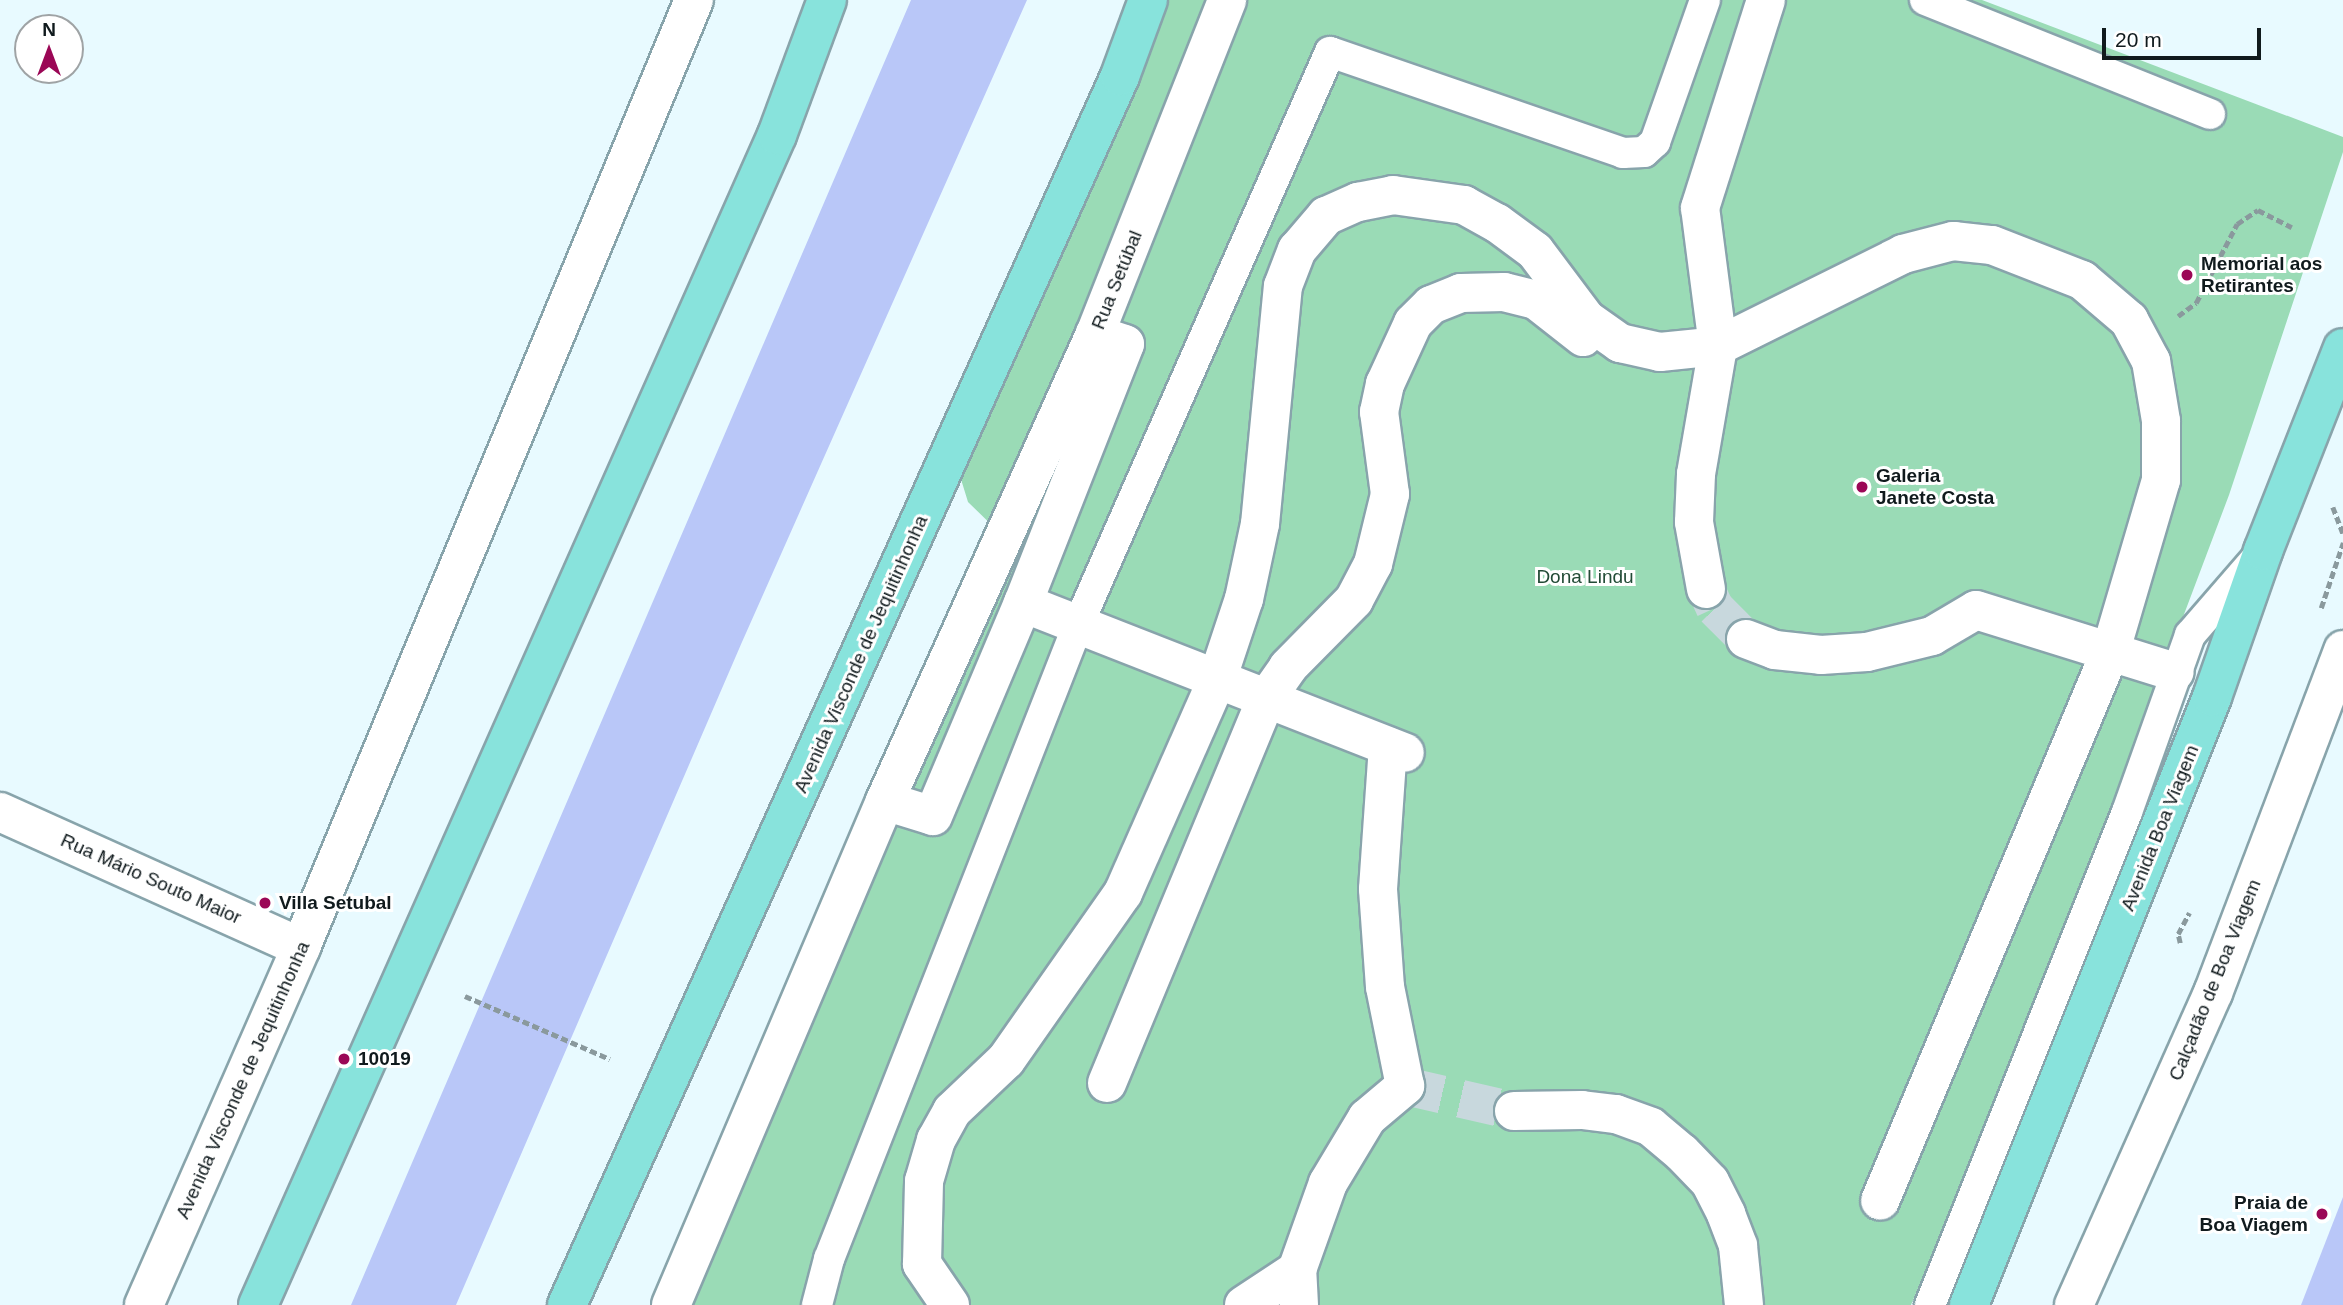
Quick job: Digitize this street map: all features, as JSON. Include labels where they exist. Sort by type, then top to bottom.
[{"type":"main road","points":[[258,1305],[777,135],[827,0]]},
{"type":"main road","name":"Avenida Visconde de Jequitinhonha","points":[[567,1305],[1120,76],[1148,0]]},
{"type":"main road","name":"Avenida Boa Viagem","points":[[1969,1305],[2212,697],[2263,551],[2343,348]]},
{"type":"street","name":"Avenida Visconde de Jequitinhonha","points":[[144,1305],[301,947],[694,0]]},
{"type":"street","name":"Rua Setúbal","points":[[886,801],[1095,334],[1227,0]]},
{"type":"street","points":[[1706,589],[1694,522],[1696,474],[1717,354],[1700,208],[1766,0]]},
{"type":"street","points":[[950,1305],[922,1264],[924,1181],[936,1140],[952,1111],[1006,1060],[1123,893],[1217,680],[1244,599],[1260,524],[1283,286],[1297,250],[1326,216],[1358,202],[1393,195],[1464,205],[1535,251],[1586,319],[1620,343],[1660,352],[1717,354]]},
{"type":"street","points":[[1107,1083],[1266,699],[1288,667],[1354,600],[1373,564],[1390,494],[1379,412],[1385,384],[1413,323],[1431,305],[1461,293],[1504,292],[1536,300],[1584,338],[1622,357],[1655,364],[1717,354],[1903,254],[1953,241],[1992,245],[2038,260],[2082,280],[2129,320],[2157,382],[2161,480],[2111,650],[1880,1201]]},
{"type":"street","points":[[671,1305],[886,801],[933,816],[1023,603],[1125,344],[1095,334]]},
{"type":"street","points":[[1023,603],[1396,750],[1378,889],[1385,987],[1405,1086],[1367,1118],[1328,1183],[1298,1288],[1244,1305]]},
{"type":"street","points":[[1746,639],[1775,650],[1821,655],[1867,652],[1932,636],[1976,610],[2175,672]]},
{"type":"street","name":"Calçadão de Boa Viagem","points":[[2074,1305],[2213,993],[2343,650]]},
{"type":"street","name":"Rua Mário Souto Maior","points":[[0,812],[301,947]]},
{"type":"street","points":[[1514,1111],[1616,1114],[1651,1127],[1682,1153],[1710,1182],[1726,1214],[1738,1247],[1744,1305]]},
{"type":"lane","points":[[817,1305],[839,1233],[1079,625],[1330,52],[1623,153],[1644,152],[1655,142],[1704,0]]},
{"type":"lane","points":[[1925,0],[2210,114]]},
{"type":"lane","points":[[1930,1305],[2122,825],[2190,635],[2263,551]]},
{"type":"path","points":[[2129,320],[2173,319],[2196,303],[2236,224],[2258,210],[2292,227]]},
{"type":"path","points":[[2336,498],[2333,509],[2343,533]]},
{"type":"path","points":[[465,996],[610,1059]]},
{"type":"green space","name":"Dona Lindu","points":[[1146,0],[1982,0],[2343,137],[2343,152],[2229,495],[2033,1015],[1911,1305],[687,1305],[1003,536],[968,502],[960,476]]},
{"type":"water","points":[[911,0],[1027,0],[742,642],[456,1305],[351,1305]]},
{"type":"water","points":[[2343,1197],[2343,1305],[2301,1305]]},
{"type":"tunnel","points":[[1706,589],[1715,608],[1746,639]]},
{"type":"tunnel","points":[[1405,1086],[1514,1111]]},
{"type":"place","name":"Memorial aos Retirantes","points":[[2187,275]]},
{"type":"place","name":"Galeria Janete Costa","points":[[1862,487]]},
{"type":"place","name":"Villa Setubal","points":[[265,903]]},
{"type":"place","name":"10019","points":[[344,1059]]},
{"type":"place","name":"Praia de Boa Viagem","points":[[2322,1214]]}]
